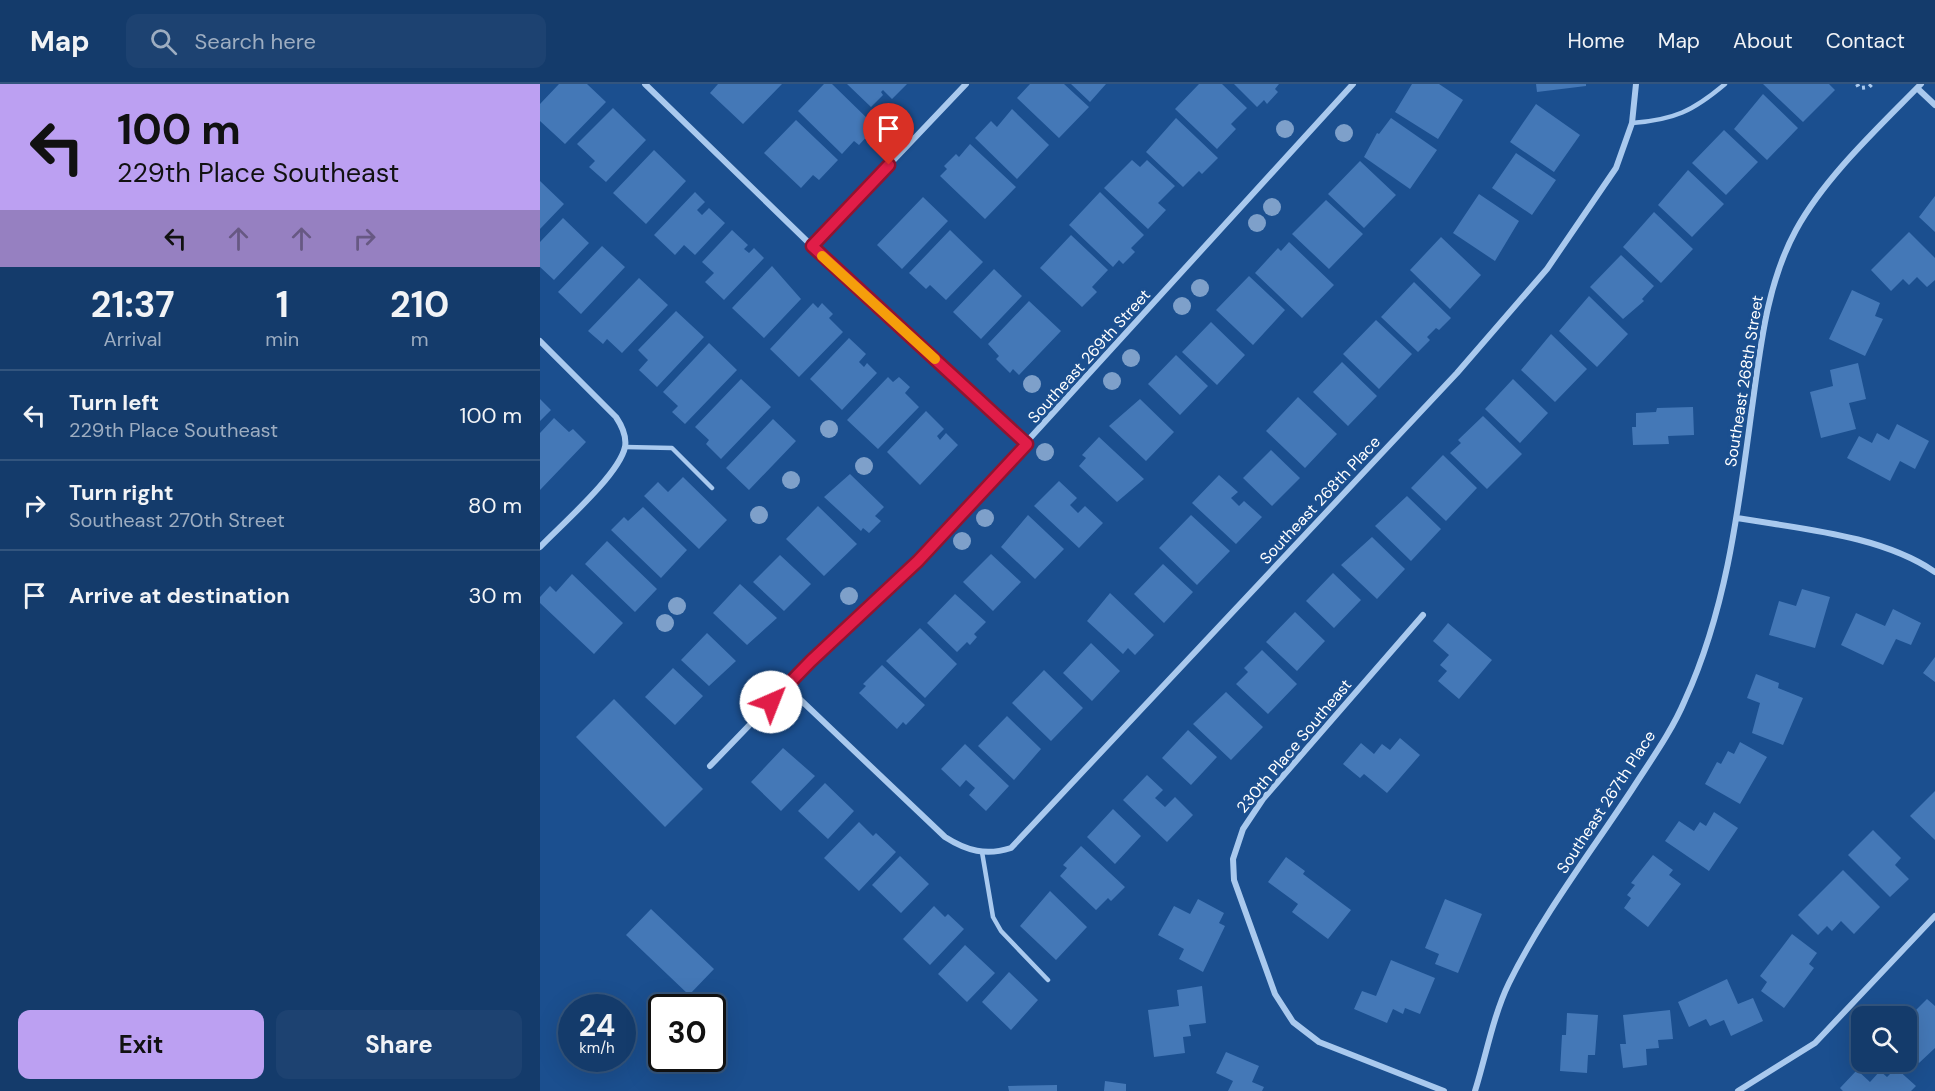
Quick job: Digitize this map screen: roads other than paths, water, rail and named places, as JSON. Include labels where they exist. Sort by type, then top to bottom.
[{"type":"street","points":[[645,84],[812,246],[1027,444]]},
{"type":"street","points":[[812,246],[966,84]]},
{"type":"street","name":"Southeast 269th Street","points":[[710,766],[811,661],[918,561],[1353,84]]},
{"type":"street","name":"Southeast 268th Place","points":[[982,852],[996,853],[1011,848],[1020,840],[1457,373],[1547,269],[1590,210],[1616,168],[1632,123],[1636,84]]},
{"type":"street","points":[[1916,85],[1935,105]]},
{"type":"street","name":"Southeast 268th Street","points":[[1737,518],[1763,334],[1774,281],[1796,229],[1830,182],[1916,85]]},
{"type":"street","points":[[540,340],[616,417],[623,428],[625,447],[615,469],[540,547]]},
{"type":"street","points":[[1737,518],[1849,537],[1920,562],[1935,572]]},
{"type":"street","name":"Southeast 267th Place","points":[[1475,1091],[1508,986],[1537,934],[1646,767],[1684,703],[1721,602],[1737,518]]},
{"type":"street","name":"230th Place Southeast","points":[[1423,615],[1263,799],[1243,829],[1233,859],[1234,880],[1250,928],[1275,994],[1293,1022],[1319,1042],[1444,1091]]},
{"type":"street","points":[[787,687],[945,837],[972,851],[982,852]]},
{"type":"street","points":[[1738,1091],[1815,1042],[1935,916]]},
{"type":"lane","points":[[1632,123],[1664,120],[1686,112],[1725,84]]},
{"type":"lane","points":[[625,447],[672,448],[712,488]]},
{"type":"lane","points":[[982,852],[993,917],[1001,932],[1048,980]]}]
